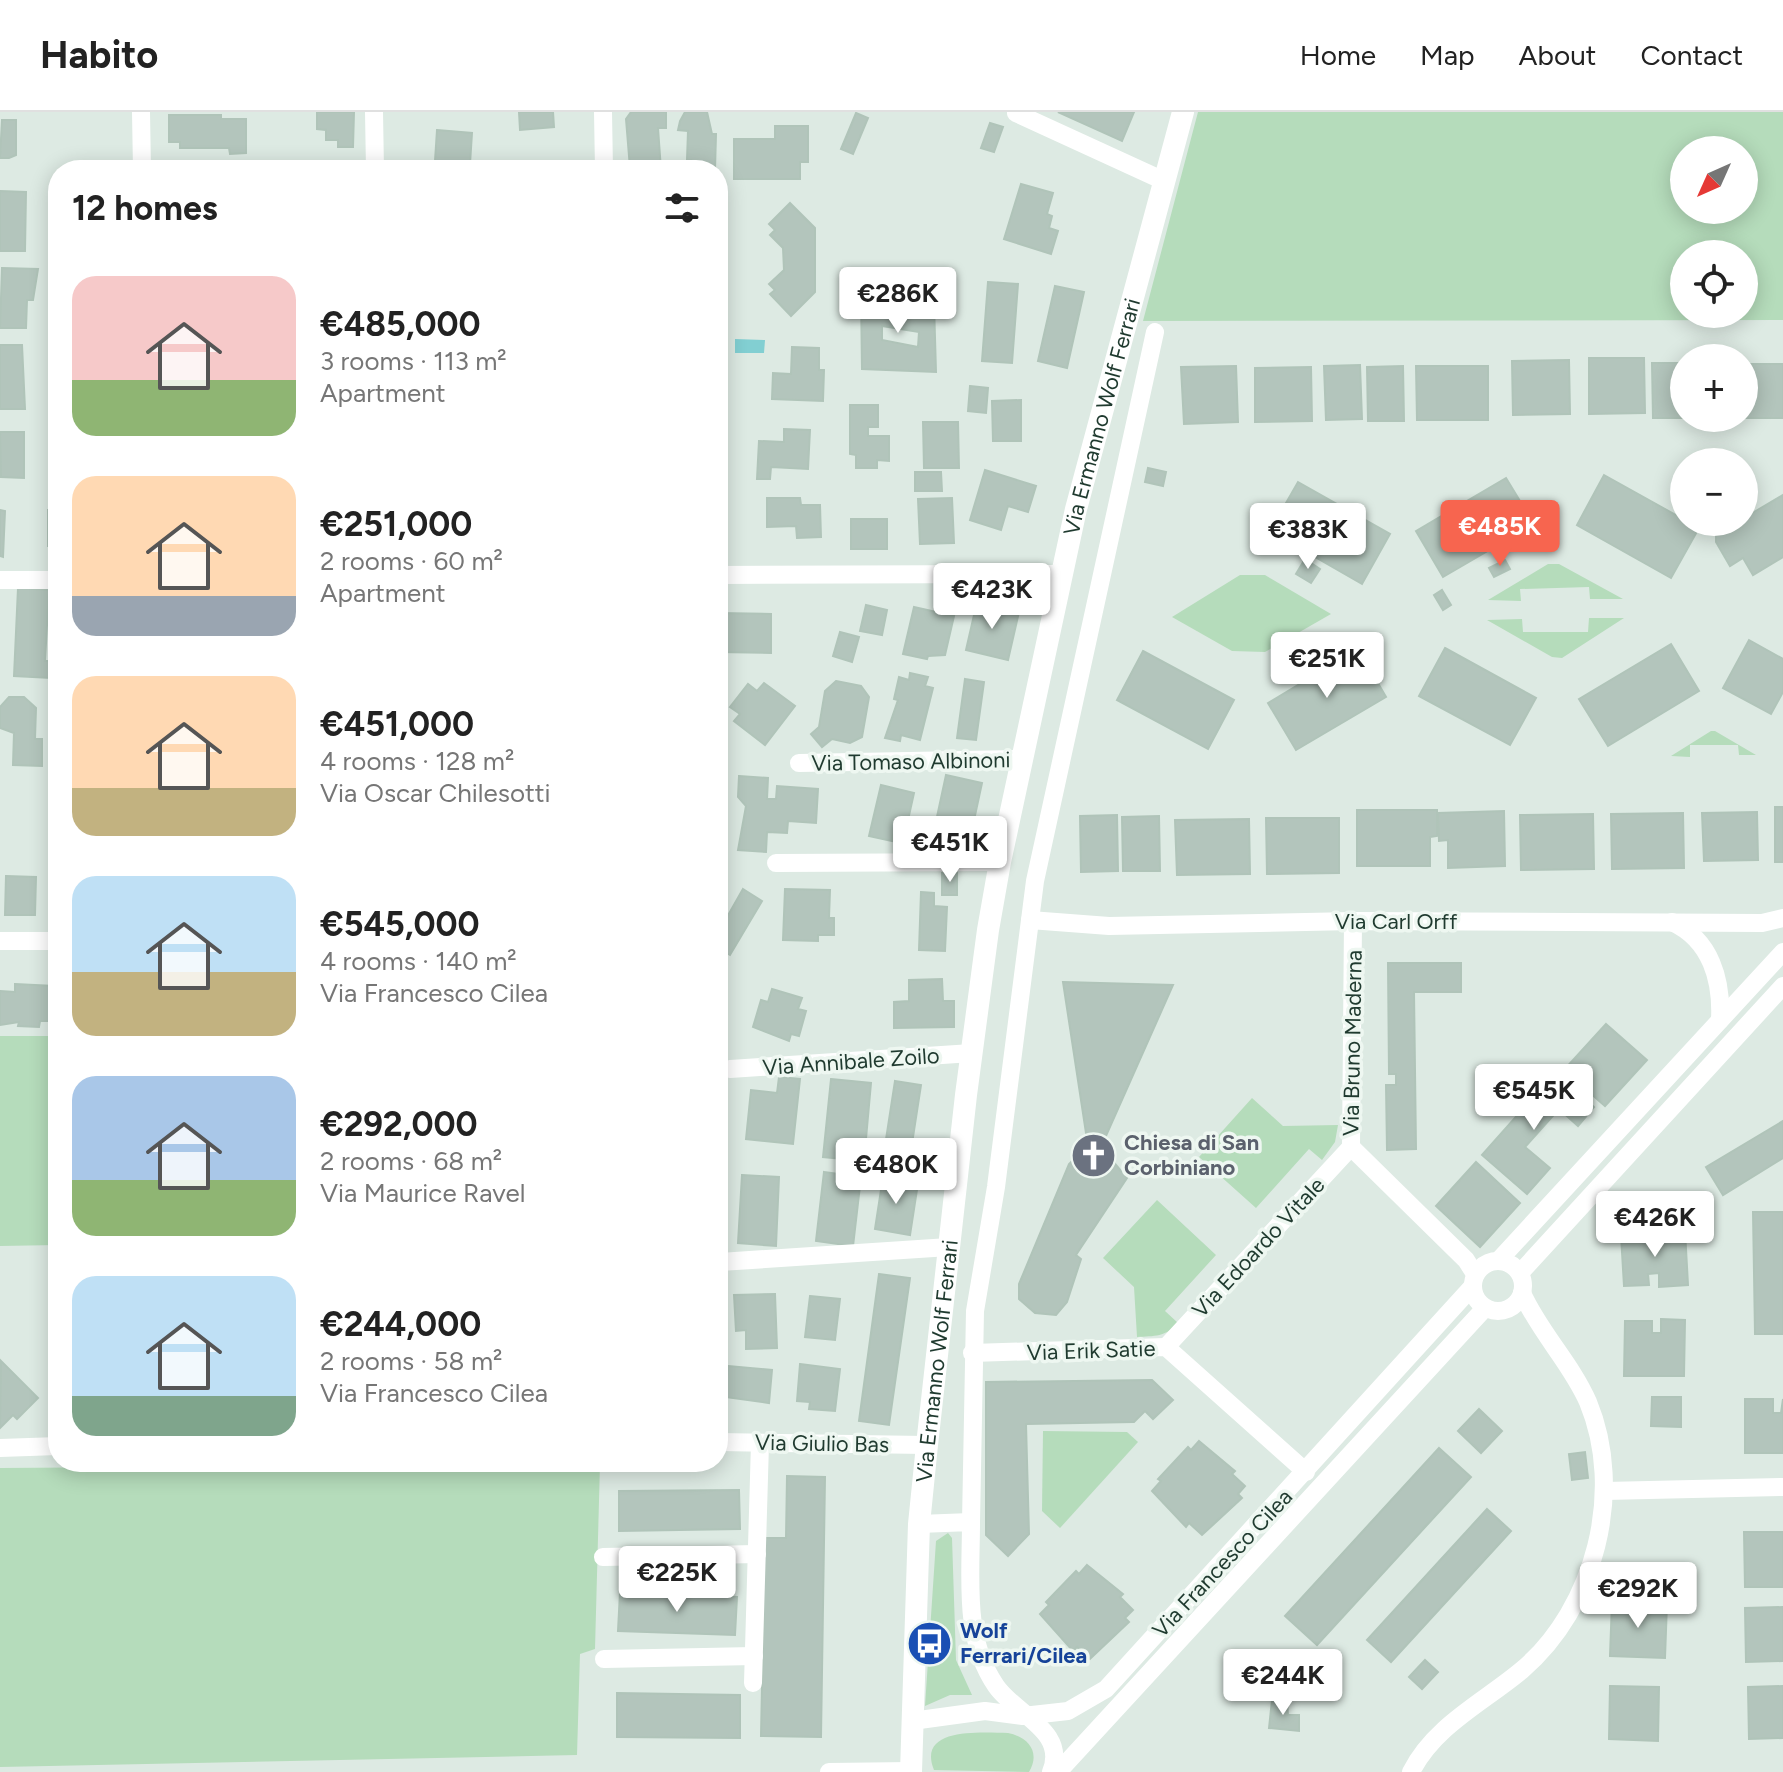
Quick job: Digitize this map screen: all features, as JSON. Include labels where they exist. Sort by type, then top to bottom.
[{"type":"street","points":[[141,112],[142,160]]},
{"type":"street","points":[[374,112],[375,160]]},
{"type":"street","points":[[603,112],[604,160]]},
{"type":"street","name":"Via Ermanno Wolf Ferrari","points":[[911,1771],[919,1524],[972,1053],[1000,862],[1060,574],[1162,180],[1183,112]]},
{"type":"street","points":[[1016,113],[1162,180]]},
{"type":"street","name":"Via Ermanno Wolf Ferrari","points":[[1051,1772],[1057,1759],[1051,1737],[1023,1716],[986,1672],[972,1635],[972,1353],[975,1311],[996,1187],[1044,833],[1155,332]]},
{"type":"street","points":[[728,575],[1060,574]]},
{"type":"street","points":[[0,580],[48,580]]},
{"type":"street","name":"Via Tomaso Albinoni","points":[[799,763],[1023,759]]},
{"type":"street","points":[[776,863],[1000,862]]},
{"type":"street","name":"Via Carl Orff","points":[[1762,923],[1783,918]]},
{"type":"street","name":"Via Carl Orff","points":[[1030,920],[1109,926],[1665,920],[1762,923],[1783,928]]},
{"type":"street","points":[[1665,920],[1695,936],[1705,950],[1718,984],[1720,1020]]},
{"type":"street","name":"Via Bruno Maderna","points":[[1353,921],[1351,1147],[1479,1269]]},
{"type":"street","points":[[0,941],[48,941]]},
{"type":"street","name":"Via Francesco Cilea","points":[[912,1721],[985,1711],[1023,1716],[1068,1711],[1106,1689],[1306,1472],[1479,1269],[1783,952]]},
{"type":"street","points":[[1520,1273],[1783,986]]},
{"type":"street","name":"Via Annibale Zoilo","points":[[730,1069],[972,1053]]},
{"type":"street","name":"Via Edoardo Vitale","points":[[1166,1347],[1351,1147]]},
{"type":"street","points":[[728,1261],[949,1247]]},
{"type":"street","points":[[1411,1772],[1446,1726],[1526,1667],[1551,1641],[1571,1612],[1598,1539],[1605,1491],[1598,1430],[1588,1403],[1576,1376],[1535,1322],[1522,1293],[1520,1273],[1508,1262],[1479,1269],[1478,1303],[1485,1308],[1509,1309],[1535,1322]]},
{"type":"street","points":[[1509,1309],[1522,1293]]},
{"type":"street","name":"Via Francesco Cilea","points":[[1058,1772],[1485,1308]]},
{"type":"street","name":"Via Erik Satie","points":[[972,1353],[1166,1347],[1306,1472]]},
{"type":"street","name":"Via Giulio Bas","points":[[728,1442],[927,1445]]},
{"type":"street","points":[[753,1683],[760,1443]]},
{"type":"street","points":[[0,1448],[48,1446]]},
{"type":"street","points":[[1605,1491],[1783,1487]]},
{"type":"street","points":[[919,1524],[971,1522]]},
{"type":"street","points":[[603,1557],[757,1554]]},
{"type":"street","points":[[604,1659],[754,1656]]},
{"type":"street","points":[[829,1772],[911,1771]]},
{"type":"green space","points":[[1198,112],[1783,112],[1783,320],[1758,320],[1758,240],[1670,240],[1670,320],[1143,321]]},
{"type":"green space","points":[[1548,564],[1559,564],[1623,599],[1590,599],[1589,587],[1520,589],[1521,601],[1488,600]]},
{"type":"green space","points":[[1240,575],[1265,575],[1331,614],[1265,652],[1232,651],[1172,617]]},
{"type":"green space","points":[[1589,618],[1624,618],[1562,658],[1552,657],[1487,620],[1522,619],[1523,632],[1588,632]]},
{"type":"green space","points":[[1711,731],[1715,731],[1756,755],[1739,755],[1738,745],[1690,745],[1690,757],[1671,756]]},
{"type":"green space","points":[[0,1036],[48,1036],[48,1245],[0,1246]]},
{"type":"green space","points":[[1252,1098],[1283,1126],[1338,1125],[1335,1142],[1322,1160],[1309,1149],[1256,1208],[1199,1157]]},
{"type":"green space","points":[[1157,1200],[1216,1255],[1165,1311],[1178,1323],[1164,1333],[1137,1337],[1134,1287],[1103,1258]]},
{"type":"green space","points":[[1043,1431],[1127,1432],[1138,1442],[1060,1528],[1042,1511]]},
{"type":"green space","points":[[0,1468],[48,1468],[48,1472],[600,1472],[595,1649],[580,1654],[577,1755],[0,1767]]},
{"type":"green space","points":[[948,1533],[952,1538],[956,1660],[972,1695],[950,1695],[925,1706],[936,1541]]},
{"type":"green space","points":[[969,1733],[1008,1733],[1030,1746],[1034,1758],[1029,1772],[934,1770],[931,1756],[935,1746],[943,1739]]},
{"type":"water","points":[[735,339],[765,340],[764,353],[735,353]]},
{"type":"building","points":[[317,112],[354,112],[353,147],[338,147],[338,140],[326,140],[326,130],[317,129]]},
{"type":"building","points":[[519,112],[553,112],[554,127],[520,130]]},
{"type":"building","points":[[631,112],[666,112],[666,128],[658,128],[660,160],[629,160],[626,119]]},
{"type":"building","points":[[685,112],[707,112],[712,134],[716,134],[715,160],[687,160],[688,131],[678,130]]},
{"type":"building","points":[[1058,112],[1134,112],[1122,141]]},
{"type":"building","points":[[856,113],[868,118],[853,154],[841,149]]},
{"type":"building","points":[[169,115],[221,115],[221,119],[246,119],[246,153],[230,154],[229,148],[180,148],[180,142],[169,142]]},
{"type":"building","points":[[2,120],[16,120],[16,155],[9,158],[0,158]]},
{"type":"building","points":[[990,123],[1003,127],[994,152],[981,148]]},
{"type":"building","points":[[775,126],[808,126],[808,162],[800,162],[800,179],[734,179],[734,139],[775,139]]},
{"type":"building","points":[[437,130],[472,133],[470,160],[435,160]]},
{"type":"building","points":[[1021,184],[1053,193],[1047,214],[1052,216],[1049,228],[1058,231],[1051,254],[1004,239]]},
{"type":"building","points":[[0,191],[26,192],[25,251],[0,251]]},
{"type":"building","points":[[790,203],[815,228],[815,292],[791,316],[770,294],[775,290],[769,284],[784,270],[783,248],[770,235],[775,230],[769,224]]},
{"type":"building","points":[[2,268],[38,269],[33,300],[27,300],[26,328],[0,328]]},
{"type":"building","points":[[988,282],[1018,284],[1012,363],[982,361]]},
{"type":"building","points":[[1055,286],[1084,292],[1067,368],[1038,361]]},
{"type":"building","points":[[861,295],[900,296],[899,302],[934,303],[936,372],[862,369]],"holes":[[[882,326],[919,332],[918,347],[882,340]]]},
{"type":"building","points":[[0,345],[22,345],[25,409],[0,409]]},
{"type":"building","points":[[792,347],[819,348],[819,370],[824,370],[823,401],[772,399],[773,373],[791,374]]},
{"type":"building","points":[[1589,358],[1644,358],[1645,413],[1589,414]]},
{"type":"building","points":[[1569,360],[1570,414],[1513,415],[1512,361]]},
{"type":"building","points":[[1652,363],[1670,363],[1670,418],[1653,418]]},
{"type":"building","points":[[1758,364],[1783,364],[1783,418],[1758,418]]},
{"type":"building","points":[[1360,365],[1362,419],[1326,420],[1324,366]]},
{"type":"building","points":[[1236,366],[1238,422],[1184,424],[1181,367]]},
{"type":"building","points":[[1403,366],[1404,421],[1368,421],[1367,367]]},
{"type":"building","points":[[1416,366],[1488,366],[1488,420],[1417,420]]},
{"type":"building","points":[[1311,367],[1312,421],[1255,422],[1255,368]]},
{"type":"building","points":[[970,386],[988,388],[986,413],[968,411]]},
{"type":"building","points":[[1021,400],[1021,441],[993,441],[992,401]]},
{"type":"building","points":[[850,405],[878,405],[878,427],[868,427],[868,436],[889,436],[889,461],[877,460],[877,468],[856,468],[856,455],[850,454]]},
{"type":"building","points":[[923,422],[958,422],[959,468],[924,468]]},
{"type":"building","points":[[784,429],[810,430],[808,469],[771,467],[770,479],[757,479],[759,441],[784,442]]},
{"type":"building","points":[[0,432],[24,432],[24,478],[1,477]]},
{"type":"building","points":[[1148,468],[1166,472],[1163,486],[1145,482]]},
{"type":"building","points":[[985,470],[1036,486],[1028,512],[1008,506],[1001,530],[970,520]]},
{"type":"building","points":[[915,472],[941,472],[942,491],[915,491]]},
{"type":"building","points":[[1604,475],[1670,512],[1670,536],[1695,536],[1671,578],[1577,525]]},
{"type":"building","points":[[1506,478],[1534,524],[1443,577],[1416,531]]},
{"type":"building","points":[[1298,482],[1390,534],[1362,584],[1270,531]]},
{"type":"building","points":[[1783,495],[1783,557],[1753,575],[1743,558],[1730,566],[1716,542],[1716,536],[1758,536],[1758,510]]},
{"type":"building","points":[[767,498],[800,498],[801,505],[820,505],[821,537],[797,538],[796,526],[767,527]]},
{"type":"building","points":[[952,498],[954,543],[920,544],[918,499]]},
{"type":"building","points":[[0,510],[5,511],[3,557],[0,556]]},
{"type":"building","points":[[851,519],[887,519],[887,549],[851,549]]},
{"type":"building","points":[[1305,559],[1320,569],[1311,583],[1296,574]]},
{"type":"building","points":[[1505,560],[1510,569],[1494,577],[1489,568]]},
{"type":"building","points":[[18,588],[48,590],[45,661],[48,661],[48,678],[14,676]]},
{"type":"building","points":[[1442,590],[1451,605],[1443,610],[1434,595]]},
{"type":"building","points":[[977,602],[1019,612],[1008,660],[966,650]]},
{"type":"building","points":[[866,605],[887,610],[882,635],[860,631]]},
{"type":"building","points":[[914,607],[954,616],[945,655],[928,656],[927,659],[903,654]]},
{"type":"building","points":[[728,613],[771,614],[771,653],[728,652]]},
{"type":"building","points":[[840,632],[859,637],[852,662],[833,656]]},
{"type":"building","points":[[1749,640],[1783,659],[1783,692],[1771,714],[1723,688]]},
{"type":"building","points":[[1671,644],[1699,691],[1608,746],[1579,699]]},
{"type":"building","points":[[1445,648],[1536,698],[1510,745],[1419,696]]},
{"type":"building","points":[[1358,649],[1386,697],[1296,750],[1268,703]]},
{"type":"building","points":[[1143,651],[1234,700],[1208,749],[1117,700]]},
{"type":"building","points":[[910,673],[928,677],[925,686],[933,688],[920,740],[901,735],[900,741],[885,738],[898,700],[894,699],[899,677],[909,680]]},
{"type":"building","points":[[965,679],[984,682],[976,740],[957,738]]},
{"type":"building","points":[[836,681],[861,686],[869,697],[862,737],[850,743],[832,739],[822,747],[811,734],[819,727],[825,691]]},
{"type":"building","points":[[764,683],[795,706],[765,745],[734,721],[740,714],[730,707],[748,684],[757,691]]},
{"type":"building","points":[[9,697],[24,697],[36,708],[35,739],[42,739],[42,766],[13,765],[14,733],[0,728],[0,707]]},
{"type":"building","points":[[946,775],[982,783],[968,848],[932,840]]},
{"type":"building","points":[[739,776],[768,778],[767,799],[776,799],[777,786],[818,789],[816,823],[788,821],[787,833],[767,832],[766,852],[738,850],[746,806],[738,797]]},
{"type":"building","points":[[881,785],[914,793],[904,838],[893,835],[892,841],[869,836]]},
{"type":"building","points":[[1775,807],[1783,807],[1783,862],[1775,862]]},
{"type":"building","points":[[1357,810],[1437,810],[1437,836],[1430,837],[1430,866],[1357,866]]},
{"type":"building","points":[[1504,811],[1505,866],[1448,868],[1448,840],[1439,841],[1438,813]]},
{"type":"building","points":[[1757,812],[1758,860],[1704,861],[1702,813]]},
{"type":"building","points":[[1683,813],[1684,868],[1612,869],[1611,814]]},
{"type":"building","points":[[1593,814],[1594,869],[1521,870],[1520,815]]},
{"type":"building","points":[[1117,815],[1118,871],[1081,872],[1080,816]]},
{"type":"building","points":[[1159,816],[1160,871],[1123,871],[1122,817]]},
{"type":"building","points":[[1266,818],[1339,818],[1339,873],[1267,874]]},
{"type":"building","points":[[1249,819],[1250,874],[1177,875],[1175,820]]},
{"type":"building","points":[[942,873],[957,873],[957,895],[942,895]]},
{"type":"building","points":[[6,876],[36,877],[35,915],[5,915]]},
{"type":"building","points":[[743,889],[762,901],[730,955],[728,954],[728,915]]},
{"type":"building","points":[[785,889],[830,890],[829,918],[834,918],[834,935],[818,935],[818,941],[783,940]]},
{"type":"building","points":[[921,892],[934,893],[934,906],[947,907],[945,951],[919,950]]},
{"type":"building","points":[[1388,963],[1461,963],[1461,992],[1414,992],[1416,1149],[1387,1150],[1386,1085],[1396,1085],[1396,1074],[1389,1074]]},
{"type":"building","points":[[942,979],[943,1001],[954,1001],[954,1027],[894,1028],[894,1002],[909,1001],[909,980]]},
{"type":"building","name":"Chiesa di San Corbiniano","points":[[1063,982],[1173,985],[1101,1147],[1127,1178],[1076,1255],[1081,1259],[1067,1302],[1056,1315],[1035,1313],[1019,1299],[1019,1284],[1069,1164],[1088,1146]]},
{"type":"building","points":[[15,984],[48,986],[48,1021],[40,1021],[39,1027],[18,1026],[19,1022],[0,1025],[0,991],[15,992]]},
{"type":"building","points":[[772,989],[802,998],[798,1009],[806,1011],[799,1036],[791,1034],[789,1041],[753,1027],[761,1000],[768,1002]]},
{"type":"building","points":[[1606,1024],[1647,1060],[1605,1106],[1564,1070]]},
{"type":"building","points":[[1555,1073],[1594,1107],[1578,1126],[1559,1109],[1525,1147],[1550,1168],[1527,1194],[1482,1155]]},
{"type":"building","points":[[779,1077],[800,1079],[793,1144],[746,1139],[751,1090],[777,1093]]},
{"type":"building","points":[[831,1079],[871,1083],[864,1161],[823,1157]]},
{"type":"building","points":[[895,1081],[921,1085],[911,1150],[885,1146]]},
{"type":"building","points":[[1783,1121],[1783,1158],[1723,1195],[1706,1167]]},
{"type":"building","points":[[1476,1162],[1520,1203],[1480,1247],[1436,1206]]},
{"type":"building","points":[[824,1172],[861,1177],[853,1246],[816,1241]]},
{"type":"building","points":[[742,1175],[779,1177],[776,1246],[738,1243]]},
{"type":"building","points":[[883,1177],[918,1183],[910,1235],[875,1229]]},
{"type":"building","points":[[1753,1212],[1783,1212],[1783,1334],[1755,1334]]},
{"type":"building","points":[[1685,1231],[1688,1285],[1659,1287],[1659,1273],[1648,1274],[1649,1285],[1624,1286],[1621,1235]]},
{"type":"building","points":[[879,1274],[910,1278],[889,1425],[859,1421]]},
{"type":"building","points":[[775,1294],[777,1348],[746,1349],[746,1330],[736,1331],[734,1295]]},
{"type":"building","points":[[810,1296],[840,1299],[835,1340],[805,1337]]},
{"type":"building","points":[[1661,1319],[1685,1320],[1684,1376],[1624,1376],[1625,1321],[1652,1321],[1652,1333],[1661,1333]]},
{"type":"building","points":[[1,1361],[38,1398],[17,1419],[13,1415],[0,1428]]},
{"type":"building","points":[[800,1364],[840,1369],[835,1411],[809,1409],[810,1402],[797,1401]]},
{"type":"building","points":[[728,1366],[772,1370],[769,1403],[728,1397]]},
{"type":"building","points":[[1152,1380],[1173,1400],[1153,1419],[1145,1411],[1134,1422],[1026,1424],[1029,1534],[1008,1556],[986,1535],[986,1382]]},
{"type":"building","points":[[1652,1397],[1681,1397],[1681,1427],[1651,1426]]},
{"type":"building","points":[[1745,1399],[1773,1399],[1773,1413],[1781,1413],[1783,1399],[1783,1453],[1745,1453]]},
{"type":"building","points":[[1479,1409],[1502,1431],[1481,1453],[1458,1431]]},
{"type":"building","points":[[1199,1441],[1235,1471],[1232,1474],[1245,1486],[1238,1494],[1242,1498],[1202,1535],[1189,1523],[1186,1527],[1152,1491],[1161,1481],[1158,1479],[1188,1447],[1191,1450]]},
{"type":"building","points":[[1439,1448],[1471,1477],[1317,1645],[1285,1616]]},
{"type":"building","points":[[1585,1452],[1588,1478],[1572,1480],[1569,1454]]},
{"type":"building","points":[[787,1476],[825,1477],[821,1737],[761,1736],[765,1538],[786,1538]]},
{"type":"building","points":[[739,1490],[740,1529],[619,1531],[619,1491]]},
{"type":"building","points":[[1487,1509],[1511,1531],[1391,1662],[1367,1640]]},
{"type":"building","points":[[1744,1532],[1783,1532],[1783,1587],[1745,1587]]},
{"type":"building","points":[[1087,1565],[1123,1594],[1120,1597],[1133,1610],[1125,1618],[1129,1622],[1090,1659],[1077,1647],[1073,1651],[1040,1614],[1049,1605],[1046,1602],[1076,1571],[1079,1574]]},
{"type":"building","points":[[620,1592],[737,1597],[735,1635],[618,1631]]},
{"type":"building","points":[[1612,1601],[1667,1603],[1665,1658],[1610,1656]]},
{"type":"building","points":[[1783,1607],[1783,1661],[1746,1662],[1745,1608]]},
{"type":"building","points":[[1425,1660],[1438,1672],[1422,1689],[1409,1677]]},
{"type":"building","points":[[1610,1686],[1659,1687],[1658,1741],[1609,1739]]},
{"type":"building","points":[[1783,1686],[1783,1738],[1749,1739],[1748,1687]]},
{"type":"building","points":[[617,1693],[740,1695],[740,1738],[617,1737]]},
{"type":"building","points":[[1272,1700],[1287,1700],[1288,1715],[1299,1715],[1299,1731],[1269,1728]]},
{"type":"place","name":"Chiesa di San Corbiniano","points":[[1093,1155]]},
{"type":"place","name":"Wolf Ferrari/Cilea","points":[[929,1643]]}]
